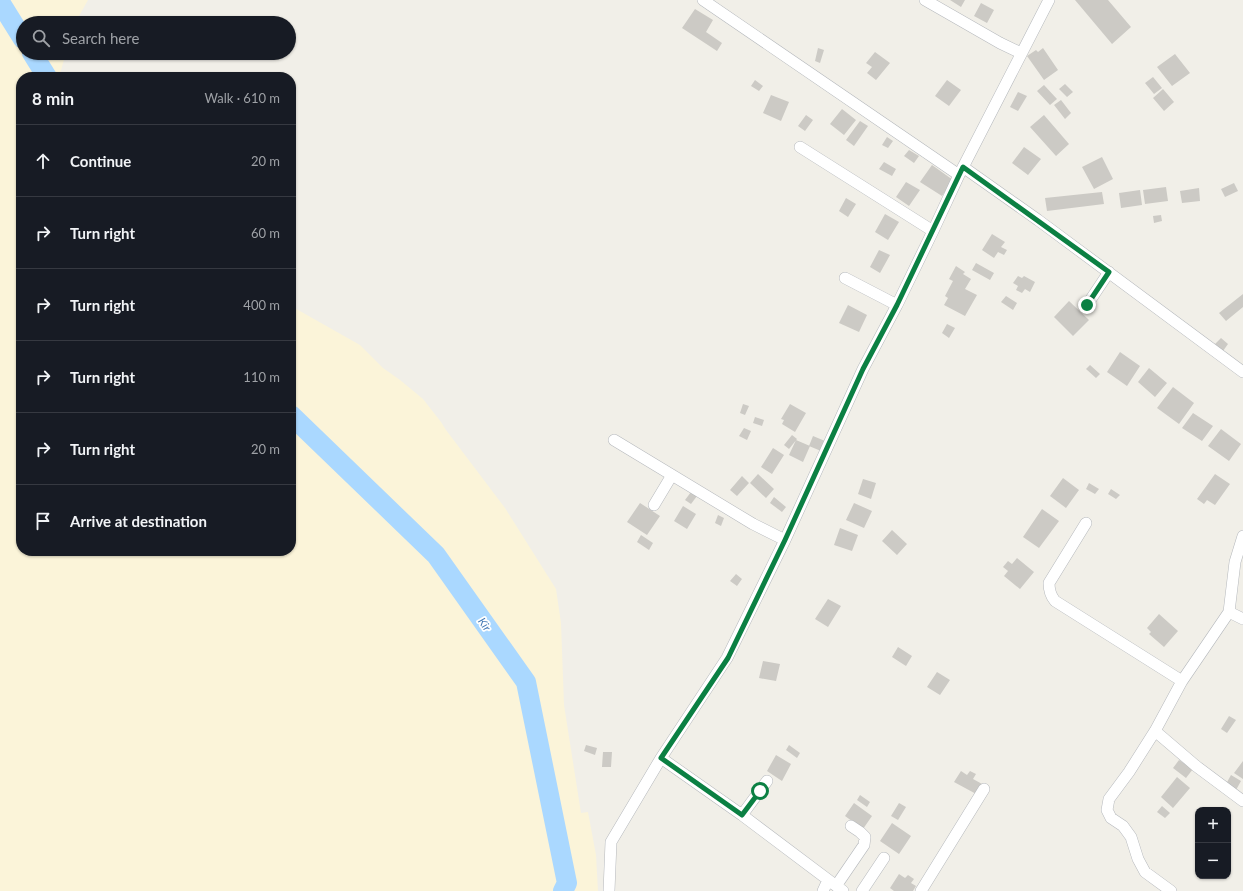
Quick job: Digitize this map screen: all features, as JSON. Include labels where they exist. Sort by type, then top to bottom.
[{"type":"street","points":[[703,0],[961,171],[1109,272],[1243,372]]},
{"type":"street","points":[[925,0],[1000,43],[1021,53]]},
{"type":"street","points":[[609,891],[611,842],[661,758],[728,658],[785,540],[863,369],[897,305],[961,171],[1049,0]]},
{"type":"street","points":[[800,147],[933,231]]},
{"type":"street","points":[[1087,305],[1109,272]]},
{"type":"street","points":[[846,278],[897,305]]},
{"type":"street","points":[[614,440],[753,524],[785,540]]},
{"type":"street","points":[[654,505],[672,474]]},
{"type":"street","points":[[1086,523],[1050,583],[1049,591],[1051,597],[1054,601],[1182,681]]},
{"type":"street","points":[[1171,891],[1146,872],[1138,859],[1131,837],[1123,826],[1110,818],[1107,810],[1110,799],[1129,772],[1182,681],[1229,612],[1235,562],[1243,536]]},
{"type":"street","points":[[1229,612],[1243,619]]},
{"type":"street","points":[[1154,731],[1196,766],[1243,801]]},
{"type":"street","points":[[661,758],[742,815],[836,886]]},
{"type":"street","points":[[742,815],[767,781]]},
{"type":"street","points":[[921,891],[984,789]]},
{"type":"street","points":[[823,891],[836,886],[864,845],[865,837],[851,826]]},
{"type":"street","points":[[862,891],[884,858]]},
{"type":"sand","points":[[0,0],[88,0],[79,16],[16,16],[16,60],[64,60],[60,72],[16,72],[16,556],[296,556],[296,309],[360,345],[383,368],[423,399],[505,508],[556,589],[561,623],[564,705],[581,813],[588,812],[596,855],[598,891],[0,891]]},
{"type":"building","points":[[950,0],[965,0],[961,7]]},
{"type":"building","points":[[1075,0],[1108,0],[1131,27],[1112,44]]},
{"type":"building","points":[[981,3],[994,10],[987,23],[974,16]]},
{"type":"building","points":[[695,9],[713,20],[706,32],[722,43],[717,51],[682,28]]},
{"type":"building","points":[[818,48],[824,50],[820,63],[815,61]]},
{"type":"building","points":[[1043,48],[1058,70],[1044,80],[1027,56],[1036,50],[1038,52]]},
{"type":"building","points":[[875,52],[890,63],[876,80],[867,73],[872,67],[866,63]]},
{"type":"building","points":[[1175,54],[1190,73],[1172,86],[1157,67]]},
{"type":"building","points":[[1153,77],[1162,88],[1154,94],[1145,83]]},
{"type":"building","points":[[755,80],[763,86],[759,91],[751,86]]},
{"type":"building","points":[[947,80],[961,90],[949,106],[935,96]]},
{"type":"building","points":[[1065,84],[1073,92],[1067,97],[1059,89]]},
{"type":"building","points":[[1044,85],[1057,99],[1050,105],[1037,91]]},
{"type":"building","points":[[1163,89],[1174,102],[1164,111],[1153,98]]},
{"type":"building","points":[[1018,92],[1027,96],[1018,111],[1010,107]]},
{"type":"building","points":[[771,95],[789,102],[781,121],[763,113]]},
{"type":"building","points":[[1061,100],[1071,113],[1065,119],[1054,105]]},
{"type":"building","points":[[842,109],[856,120],[844,135],[830,124]]},
{"type":"building","points":[[806,115],[813,120],[805,131],[798,126]]},
{"type":"building","points":[[1044,115],[1069,144],[1056,156],[1030,127]]},
{"type":"building","points":[[860,121],[868,126],[854,146],[846,140]]},
{"type":"building","points":[[887,137],[893,141],[888,148],[882,145]]},
{"type":"building","points":[[1024,147],[1041,159],[1028,175],[1012,163]]},
{"type":"building","points":[[909,150],[919,156],[914,163],[904,156]]},
{"type":"building","points":[[1102,157],[1113,179],[1094,189],[1082,167]]},
{"type":"building","points":[[884,162],[896,169],[892,176],[879,169]]},
{"type":"building","points":[[932,165],[953,180],[942,196],[920,182]]},
{"type":"building","points":[[906,182],[920,190],[909,206],[896,197]]},
{"type":"building","points":[[1234,183],[1238,191],[1225,197],[1221,189]]},
{"type":"building","points":[[1166,187],[1168,201],[1145,204],[1143,190]]},
{"type":"building","points":[[1199,188],[1200,201],[1182,203],[1180,191]]},
{"type":"building","points":[[1140,190],[1142,205],[1121,208],[1119,193]]},
{"type":"building","points":[[1102,192],[1104,204],[1047,211],[1045,198]]},
{"type":"building","points":[[846,198],[856,204],[848,217],[839,211]]},
{"type":"building","points":[[885,214],[899,222],[888,240],[875,232]]},
{"type":"building","points":[[1161,215],[1162,221],[1154,223],[1153,216]]},
{"type":"building","points":[[992,234],[1005,242],[1001,247],[1007,250],[1004,255],[998,252],[994,258],[982,250]]},
{"type":"building","points":[[879,250],[890,255],[880,273],[870,267]]},
{"type":"building","points":[[976,263],[994,273],[990,280],[972,270]]},
{"type":"building","points":[[956,266],[965,272],[963,274],[971,279],[965,289],[977,295],[965,316],[944,305],[948,298],[945,296],[953,281],[949,279]]},
{"type":"building","points":[[1018,276],[1022,278],[1024,276],[1035,282],[1030,292],[1025,289],[1022,293],[1016,290],[1018,286],[1013,283]]},
{"type":"building","points":[[1243,294],[1243,307],[1226,321],[1219,313]]},
{"type":"building","points":[[1006,296],[1017,303],[1013,310],[1001,302]]},
{"type":"building","points":[[1069,301],[1089,320],[1073,336],[1054,317]]},
{"type":"building","points":[[848,305],[867,315],[859,332],[839,323]]},
{"type":"building","points":[[947,324],[955,328],[949,338],[942,333]]},
{"type":"building","points":[[1221,338],[1228,344],[1223,351],[1215,344]]},
{"type":"building","points":[[1120,352],[1140,366],[1127,386],[1107,372]]},
{"type":"building","points":[[1090,365],[1100,374],[1096,378],[1086,369]]},
{"type":"building","points":[[1149,368],[1167,383],[1155,397],[1138,382]]},
{"type":"building","points":[[1173,387],[1194,403],[1179,424],[1157,408]]},
{"type":"building","points":[[743,404],[749,406],[745,415],[740,413]]},
{"type":"building","points":[[790,404],[806,413],[795,432],[782,424],[784,420],[781,419]]},
{"type":"building","points":[[1193,413],[1213,426],[1202,441],[1182,428]]},
{"type":"building","points":[[755,417],[764,420],[762,426],[753,423]]},
{"type":"building","points":[[744,428],[751,431],[747,440],[739,436]]},
{"type":"building","points":[[1221,429],[1241,444],[1229,461],[1208,446]]},
{"type":"building","points":[[792,435],[797,439],[789,449],[784,445]]},
{"type":"building","points":[[813,436],[825,441],[821,451],[809,446]]},
{"type":"building","points":[[796,440],[810,446],[803,462],[789,455]]},
{"type":"building","points":[[773,448],[784,455],[772,474],[761,467]]},
{"type":"building","points":[[758,474],[774,489],[766,498],[750,483]]},
{"type":"building","points":[[1215,474],[1230,484],[1215,505],[1207,500],[1204,504],[1197,499]]},
{"type":"building","points":[[742,476],[749,483],[737,496],[730,490]]},
{"type":"building","points":[[1063,478],[1079,490],[1066,508],[1050,496]]},
{"type":"building","points":[[863,479],[876,483],[871,499],[858,494]]},
{"type":"building","points":[[1089,483],[1099,489],[1095,494],[1086,489]]},
{"type":"building","points":[[1111,489],[1120,495],[1116,499],[1108,494]]},
{"type":"building","points":[[691,492],[697,496],[691,504],[685,500]]},
{"type":"building","points":[[774,497],[786,507],[782,512],[770,503]]},
{"type":"building","points":[[640,503],[660,516],[647,535],[627,522]]},
{"type":"building","points":[[854,503],[872,511],[864,528],[846,520]]},
{"type":"building","points":[[683,506],[696,514],[687,529],[674,521]]},
{"type":"building","points":[[1042,509],[1059,521],[1039,548],[1023,537]]},
{"type":"building","points":[[718,515],[724,518],[721,526],[715,523]]},
{"type":"building","points":[[840,528],[858,535],[852,551],[834,545]]},
{"type":"building","points":[[892,530],[907,544],[897,555],[882,541]]},
{"type":"building","points":[[641,535],[653,543],[649,550],[637,542]]},
{"type":"building","points":[[1017,558],[1034,572],[1020,589],[1004,576],[1008,571],[1003,567],[1008,561],[1012,564]]},
{"type":"building","points":[[736,574],[742,579],[737,586],[730,581]]},
{"type":"building","points":[[828,599],[841,606],[828,627],[815,619]]},
{"type":"building","points":[[1159,614],[1178,631],[1164,647],[1149,634],[1151,632],[1147,628]]},
{"type":"building","points":[[898,647],[912,656],[906,666],[892,657]]},
{"type":"building","points":[[763,661],[780,664],[776,681],[759,678]]},
{"type":"building","points":[[937,672],[950,680],[940,695],[927,687]]},
{"type":"building","points":[[1229,716],[1236,720],[1227,733],[1221,729]]},
{"type":"building","points":[[586,745],[597,748],[595,755],[584,751]]},
{"type":"building","points":[[789,745],[800,753],[797,758],[786,750]]},
{"type":"building","points":[[603,752],[612,752],[611,767],[602,767]]},
{"type":"building","points":[[776,755],[791,764],[782,781],[767,771]]},
{"type":"building","points":[[1179,760],[1193,769],[1186,778],[1173,768]]},
{"type":"building","points":[[1243,761],[1243,779],[1234,773]]},
{"type":"building","points":[[961,771],[967,775],[970,771],[976,774],[973,779],[984,785],[978,795],[954,782]]},
{"type":"building","points":[[1231,775],[1241,781],[1236,790],[1226,784]]},
{"type":"building","points":[[1177,777],[1190,788],[1173,808],[1161,797]]},
{"type":"building","points":[[860,795],[870,802],[867,807],[857,800]]},
{"type":"building","points":[[854,803],[872,816],[863,829],[845,816]]},
{"type":"building","points":[[899,803],[906,807],[898,820],[891,816]]},
{"type":"building","points":[[1162,806],[1170,813],[1165,818],[1157,812]]},
{"type":"building","points":[[892,823],[911,836],[899,854],[880,841]]},
{"type":"building","points":[[899,874],[905,878],[908,875],[914,879],[911,883],[916,886],[913,891],[894,891],[890,888]]},
{"type":"waterway","name":"Kir","points":[[0,2],[16,28]]},
{"type":"waterway","name":"Kir","points":[[36,60],[44,72]]},
{"type":"waterway","name":"Kir","points":[[296,420],[436,555],[526,682],[567,883],[563,891]]},
{"type":"route","points":[[760,791],[742,815],[661,758],[728,658],[785,540],[863,369],[897,305],[933,231],[958,174],[963,167],[1109,272],[1087,305]]}]
